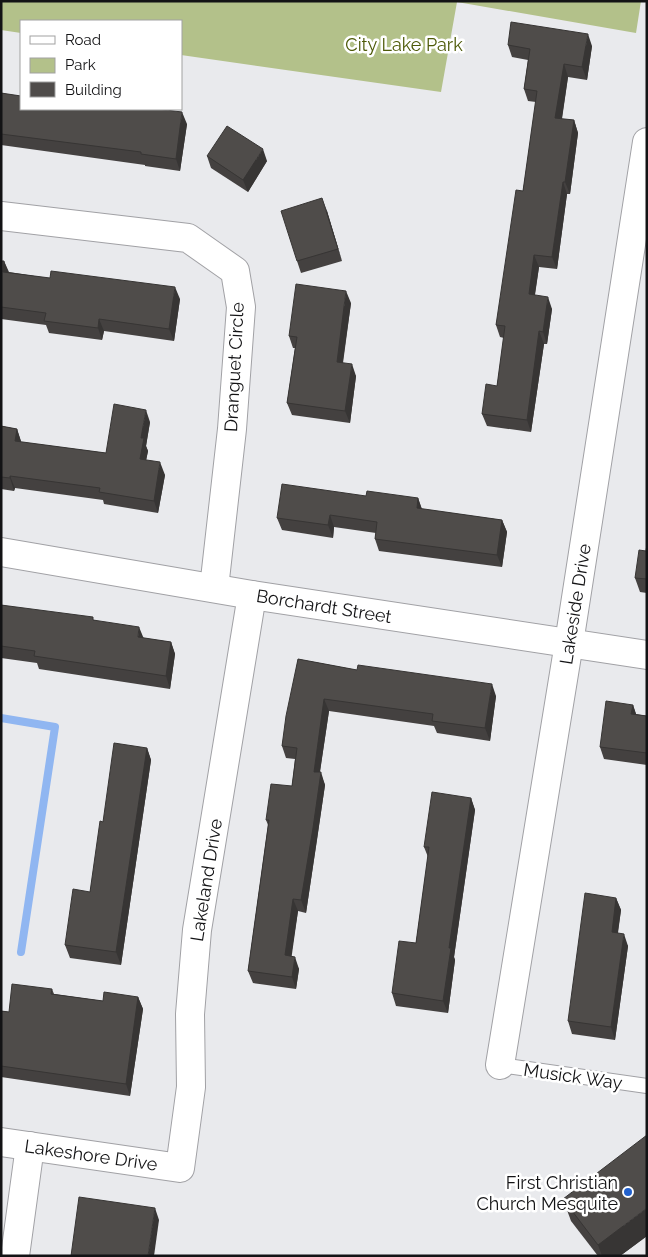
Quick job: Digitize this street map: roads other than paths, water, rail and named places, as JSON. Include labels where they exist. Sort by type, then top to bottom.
[{"type":"street","name":"Lakeside Drive","points":[[500,1065],[569,643],[647,142]]},
{"type":"street","name":"Dranguet Circle","points":[[1,216],[188,238],[235,271],[241,306],[232,429],[214,588]]},
{"type":"street","name":"Borchardt Street","points":[[1,552],[252,595],[647,655]]},
{"type":"street","name":"Lakeland Drive","points":[[180,1168],[191,1087],[190,1014],[197,930],[252,595]]},
{"type":"street","name":"Lakeshore Drive","points":[[1,1142],[180,1168]]},
{"type":"street","points":[[15,1256],[30,1146]]},
{"type":"lane","name":"Musick Way","points":[[500,1065],[647,1086]]},
{"type":"waterway","points":[[1,718],[55,727],[21,952]]},
{"type":"place","name":"First Christian Church Mesquite","points":[[628,1192]]},
{"type":"park label","name":"City Lake Park","points":[[404,44]]}]
